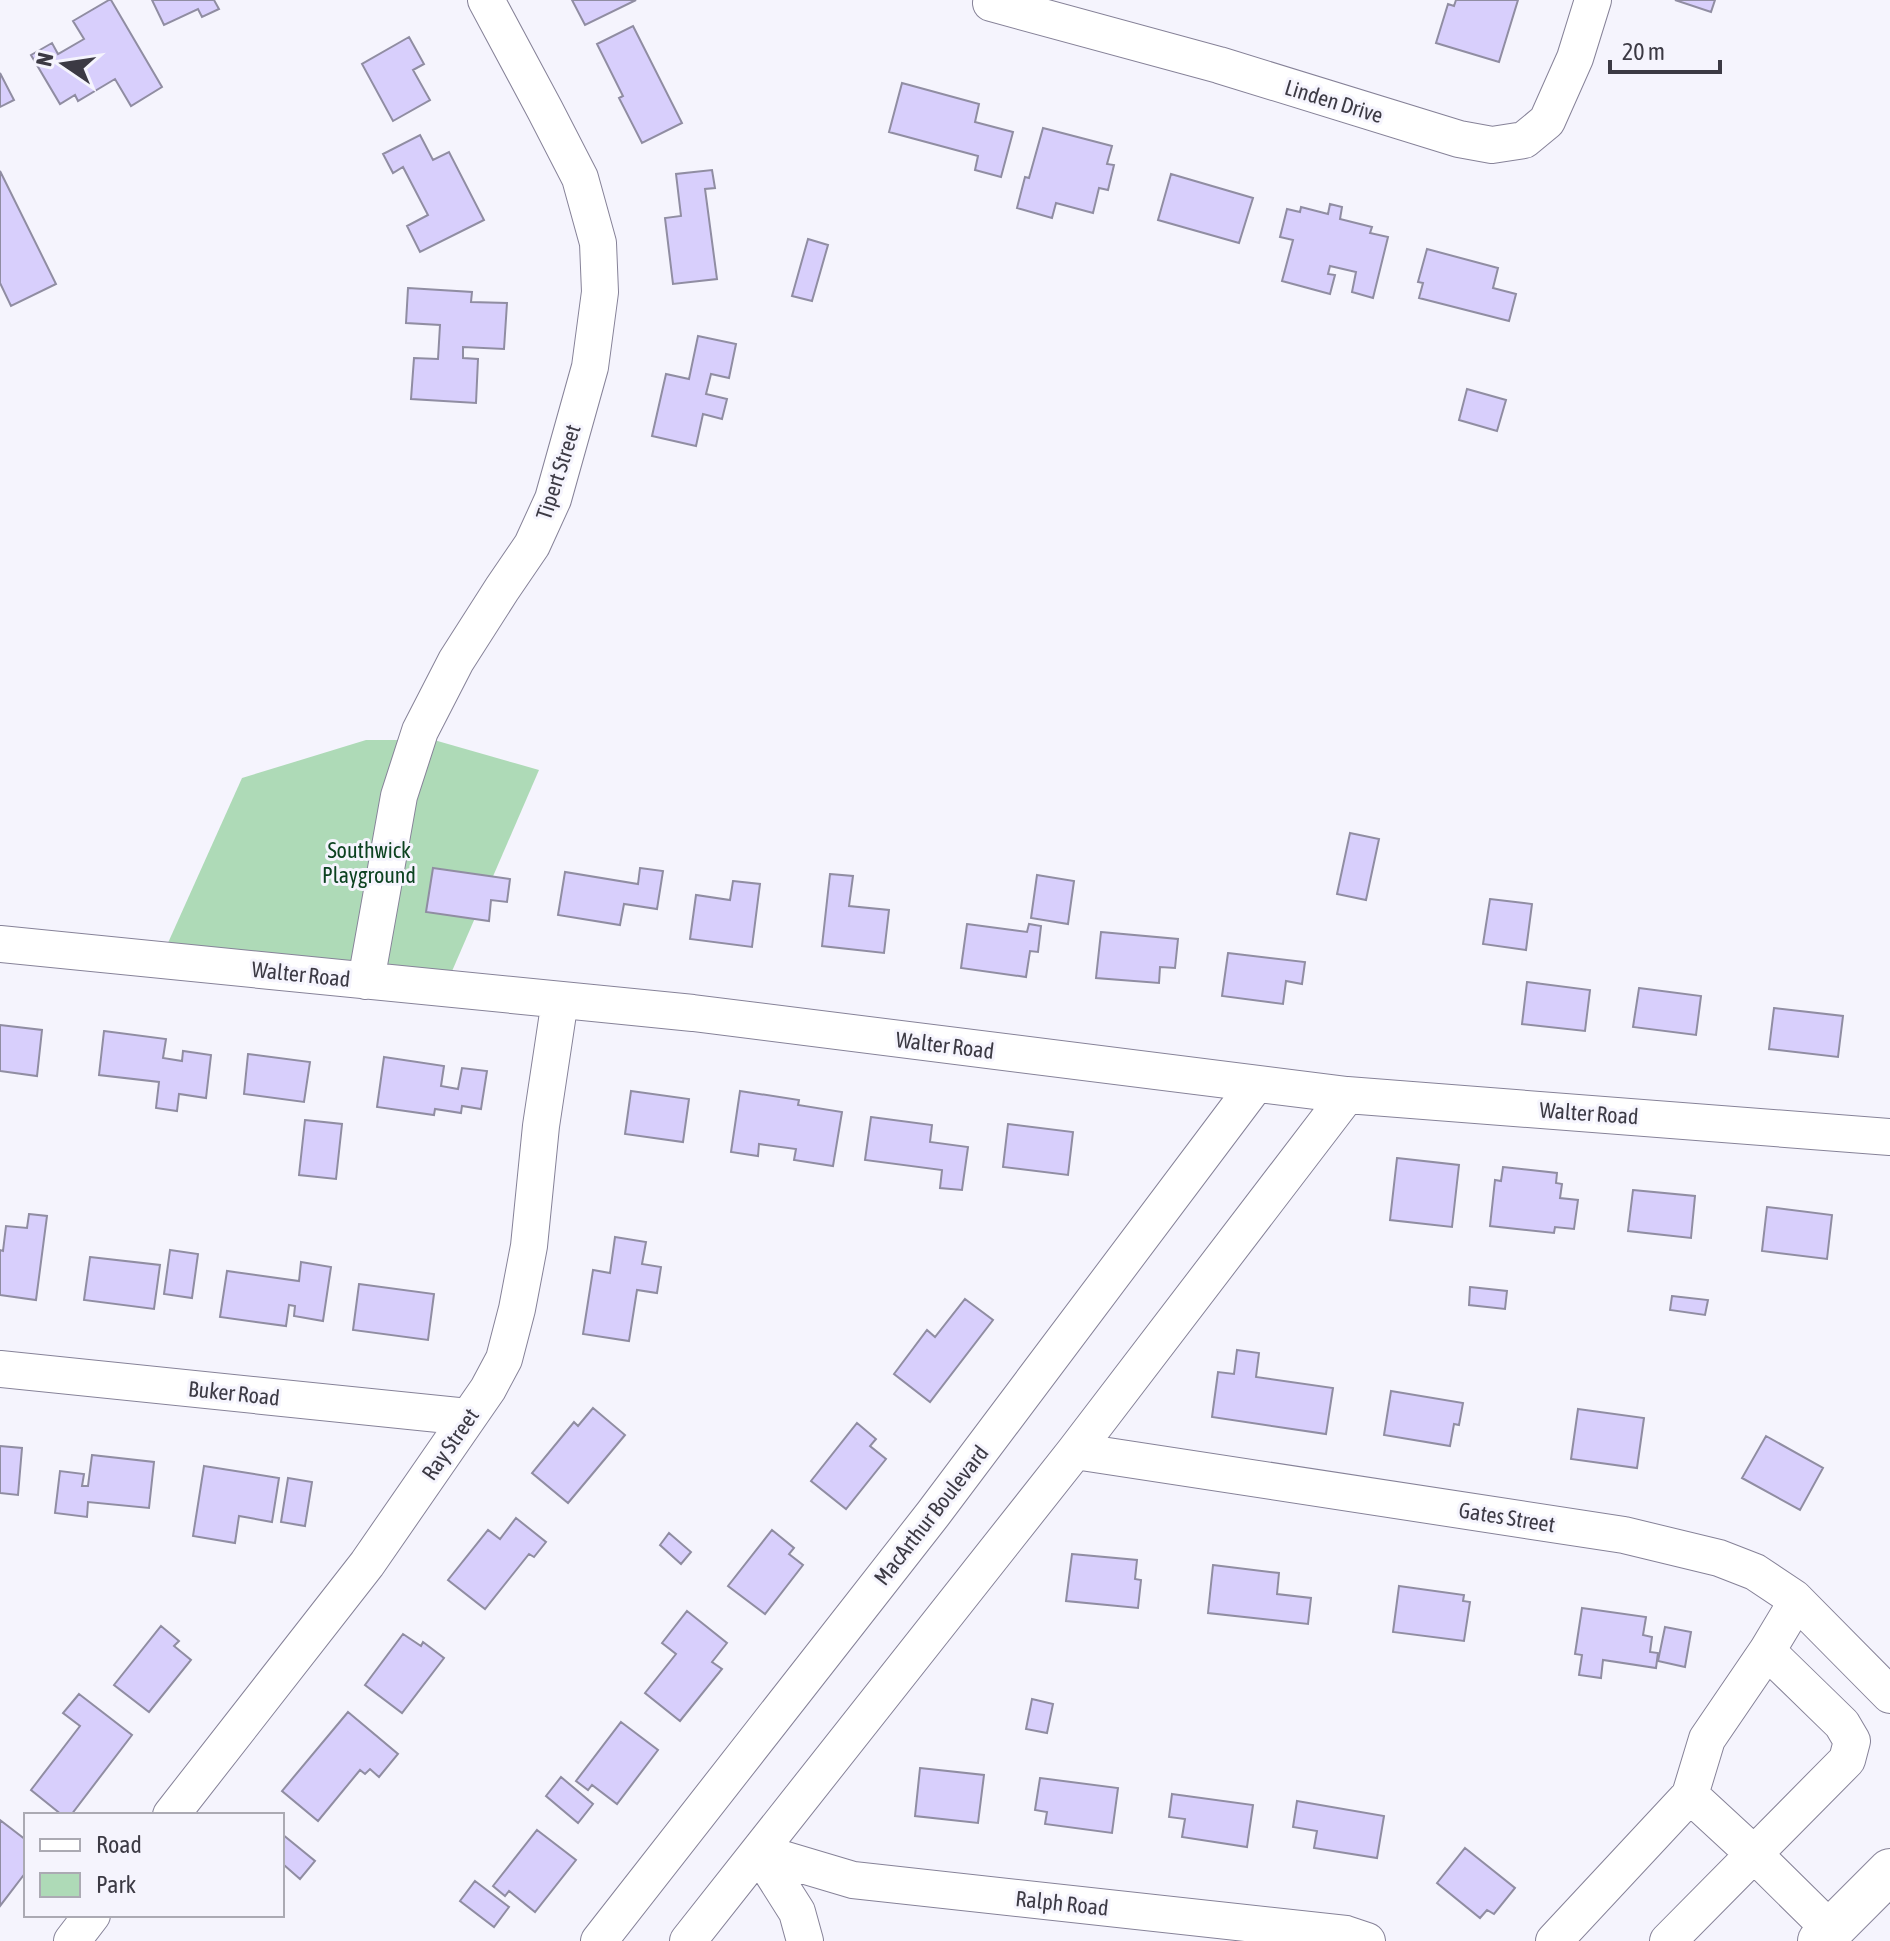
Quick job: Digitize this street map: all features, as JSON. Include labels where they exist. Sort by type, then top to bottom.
[{"type":"highway","points":[[1825,1936],[1886,1885]]},
{"type":"street","name":"Tipert Street","points":[[366,981],[399,796],[420,731],[456,661],[532,545],[553,499],[590,367],[600,292],[598,243],[580,178],[486,0]]},
{"type":"street","name":"Linden Drive","points":[[991,3],[1219,65],[1459,139],[1492,145],[1524,140],[1547,121],[1575,58],[1593,0]]},
{"type":"street","name":"Walter Road","points":[[0,944],[693,1013],[1347,1095],[1890,1137]]},
{"type":"street","name":"Ray Street","points":[[173,1813],[367,1564],[488,1389],[504,1359],[529,1246],[541,1126],[560,1000]]},
{"type":"street","name":"MacArthur Boulevard","points":[[599,1941],[943,1501],[1256,1084]]},
{"type":"street","points":[[688,1941],[1075,1451],[1347,1095]]},
{"type":"street","name":"Buker Road","points":[[0,1369],[468,1417]]},
{"type":"street","name":"Gates Street","points":[[1075,1451],[1624,1535],[1719,1558],[1755,1572],[1797,1601],[1890,1695]]},
{"type":"street","points":[[1554,1941],[1690,1795],[1707,1739],[1797,1601]]},
{"type":"street","points":[[1668,1941],[1847,1760],[1852,1741],[1842,1724],[1767,1651]]},
{"type":"street","points":[[1690,1795],[1755,1855],[1825,1936]]},
{"type":"street","points":[[759,1852],[797,1912],[805,1941]]},
{"type":"street","name":"Ralph Road","points":[[759,1852],[853,1880],[1331,1932],[1367,1941]]},
{"type":"street","points":[[72,1941],[90,1917]]},
{"type":"green space","name":"Southwick Playground","points":[[366,740],[434,740],[539,770],[443,992],[163,954],[242,778]]},
{"type":"building","points":[[109,0],[162,87],[131,106],[115,79],[78,101],[75,95],[60,104],[31,55],[52,43],[58,54],[84,39],[73,21]]},
{"type":"building","points":[[152,0],[214,0],[219,9],[202,17],[198,9],[164,25]]},
{"type":"building","points":[[572,0],[636,0],[585,25]]},
{"type":"building","points":[[1456,0],[1518,0],[1499,62],[1436,43],[1448,4],[1454,6]]},
{"type":"building","points":[[1675,0],[1715,0],[1711,12]]},
{"type":"building","points":[[633,26],[682,123],[642,143],[597,44]]},
{"type":"building","points":[[409,37],[424,64],[413,70],[430,100],[393,121],[362,64]]},
{"type":"building","points":[[0,73],[14,100],[0,107]]},
{"type":"building","points":[[902,83],[979,104],[975,122],[1013,132],[1001,177],[975,170],[978,156],[889,132]]},
{"type":"building","points":[[1043,128],[1112,146],[1107,164],[1114,165],[1108,190],[1099,188],[1093,213],[1056,203],[1052,218],[1017,208]]},
{"type":"building","points":[[420,135],[433,160],[449,152],[484,220],[420,252],[407,226],[428,215],[403,167],[393,173],[383,154]]},
{"type":"building","points":[[712,170],[715,188],[705,189],[717,279],[673,284],[665,218],[681,216],[676,174]]},
{"type":"building","points":[[0,171],[56,284],[11,306],[0,283]]},
{"type":"building","points":[[1171,174],[1253,198],[1239,243],[1158,220]]},
{"type":"building","points":[[1330,204],[1342,207],[1340,219],[1372,227],[1370,233],[1388,237],[1373,298],[1352,292],[1356,272],[1330,266],[1328,274],[1335,275],[1330,294],[1282,281],[1293,240],[1280,237],[1287,209],[1300,212],[1301,207],[1328,214]]},
{"type":"building","points":[[808,239],[828,245],[812,301],[792,296]]},
{"type":"building","points":[[1427,249],[1498,268],[1493,288],[1516,294],[1509,321],[1419,298],[1423,283],[1418,282]]},
{"type":"building","points":[[408,288],[472,292],[471,302],[507,303],[504,349],[463,347],[463,358],[478,359],[476,403],[411,399],[414,358],[438,359],[440,325],[406,323]]},
{"type":"building","points":[[698,336],[736,344],[729,378],[711,374],[706,394],[727,399],[722,419],[703,414],[696,446],[652,436],[666,374],[689,379]]},
{"type":"building","points":[[1467,389],[1506,400],[1497,431],[1459,420]]},
{"type":"building","points":[[1350,833],[1379,839],[1366,900],[1337,894]]},
{"type":"building","points":[[433,868],[510,879],[507,902],[491,900],[489,921],[426,912]]},
{"type":"building","points":[[640,868],[663,871],[657,909],[624,904],[620,925],[558,915],[565,872],[638,884]]},
{"type":"building","points":[[830,874],[853,876],[849,906],[889,910],[884,953],[822,946]]},
{"type":"building","points":[[1037,875],[1074,881],[1068,924],[1031,918]]},
{"type":"building","points":[[733,881],[760,884],[752,947],[690,939],[696,895],[730,900]]},
{"type":"building","points":[[1490,899],[1532,904],[1526,950],[1483,944]]},
{"type":"building","points":[[967,924],[1027,932],[1029,924],[1041,926],[1038,952],[1030,951],[1026,977],[961,968]]},
{"type":"building","points":[[1101,932],[1178,939],[1175,968],[1160,967],[1159,983],[1096,978]]},
{"type":"building","points":[[1228,953],[1305,962],[1302,984],[1286,981],[1283,1004],[1222,996]]},
{"type":"building","points":[[1527,982],[1590,990],[1585,1031],[1522,1024]]},
{"type":"building","points":[[1639,988],[1701,996],[1696,1035],[1633,1027]]},
{"type":"building","points":[[1774,1008],[1843,1016],[1838,1057],[1769,1049]]},
{"type":"building","points":[[0,1025],[42,1030],[37,1076],[0,1071]]},
{"type":"building","points":[[104,1031],[166,1039],[163,1058],[182,1061],[183,1051],[211,1055],[206,1098],[179,1094],[177,1111],[156,1108],[159,1082],[99,1075]]},
{"type":"building","points":[[248,1054],[310,1062],[304,1102],[244,1094]]},
{"type":"building","points":[[384,1057],[444,1066],[441,1086],[458,1089],[462,1068],[487,1071],[481,1109],[462,1106],[461,1113],[435,1109],[434,1115],[377,1107]]},
{"type":"building","points":[[631,1091],[689,1099],[683,1142],[625,1134]]},
{"type":"building","points":[[740,1091],[799,1100],[798,1105],[842,1112],[833,1166],[794,1160],[796,1149],[759,1144],[758,1156],[731,1152]]},
{"type":"building","points":[[871,1117],[932,1125],[930,1142],[968,1147],[962,1190],[940,1188],[942,1170],[865,1160]]},
{"type":"building","points":[[305,1120],[342,1124],[336,1179],[299,1175]]},
{"type":"building","points":[[1008,1124],[1073,1132],[1068,1175],[1003,1167]]},
{"type":"building","points":[[1397,1158],[1459,1165],[1452,1227],[1390,1220]]},
{"type":"building","points":[[1503,1167],[1557,1173],[1556,1183],[1562,1184],[1560,1198],[1578,1200],[1574,1229],[1555,1227],[1554,1233],[1490,1226],[1495,1180],[1501,1181]]},
{"type":"building","points":[[1633,1190],[1695,1196],[1691,1238],[1628,1231]]},
{"type":"building","points":[[1767,1207],[1832,1215],[1827,1259],[1762,1251]]},
{"type":"building","points":[[29,1214],[47,1216],[36,1300],[0,1295],[0,1250],[3,1251],[6,1226],[27,1228]]},
{"type":"building","points":[[615,1237],[646,1242],[642,1264],[661,1267],[657,1293],[637,1290],[629,1341],[583,1334],[593,1270],[610,1273]]},
{"type":"building","points":[[170,1250],[198,1254],[192,1298],[164,1294]]},
{"type":"building","points":[[90,1257],[160,1265],[154,1309],[84,1300]]},
{"type":"building","points":[[301,1262],[331,1267],[323,1321],[294,1316],[295,1306],[289,1305],[286,1326],[220,1317],[227,1271],[299,1281]]},
{"type":"building","points":[[359,1284],[434,1294],[428,1340],[353,1330]]},
{"type":"building","points":[[1470,1287],[1507,1291],[1505,1309],[1469,1305]]},
{"type":"building","points":[[1672,1296],[1708,1300],[1705,1315],[1670,1310]]},
{"type":"building","points":[[965,1299],[993,1320],[930,1402],[894,1374],[927,1330],[935,1337]]},
{"type":"building","points":[[1237,1350],[1259,1353],[1256,1377],[1333,1388],[1326,1434],[1212,1417],[1218,1372],[1234,1374]]},
{"type":"building","points":[[1391,1391],[1463,1403],[1459,1425],[1454,1424],[1450,1446],[1384,1435]]},
{"type":"building","points":[[593,1408],[625,1435],[568,1503],[532,1473],[574,1422],[578,1426]]},
{"type":"building","points":[[1578,1409],[1644,1418],[1637,1468],[1571,1459]]},
{"type":"building","points":[[857,1423],[876,1439],[870,1446],[886,1459],[846,1509],[811,1481]]},
{"type":"building","points":[[1766,1436],[1823,1468],[1800,1510],[1742,1478]]},
{"type":"building","points":[[0,1446],[22,1448],[18,1495],[0,1493]]},
{"type":"building","points":[[92,1455],[154,1462],[149,1508],[88,1502],[87,1517],[55,1513],[60,1471],[84,1474],[82,1486],[88,1486]]},
{"type":"building","points":[[204,1466],[279,1478],[272,1522],[239,1516],[235,1543],[193,1536]]},
{"type":"building","points":[[288,1478],[312,1482],[305,1526],[281,1522]]},
{"type":"building","points":[[516,1518],[546,1542],[534,1557],[529,1554],[485,1609],[448,1580],[488,1530],[500,1539]]},
{"type":"building","points":[[772,1530],[794,1548],[789,1554],[803,1565],[765,1614],[728,1586]]},
{"type":"building","points":[[669,1533],[691,1552],[681,1564],[660,1545]]},
{"type":"building","points":[[1072,1554],[1137,1560],[1135,1579],[1141,1580],[1138,1608],[1066,1601]]},
{"type":"building","points":[[1213,1565],[1279,1573],[1277,1594],[1311,1598],[1308,1624],[1208,1613]]},
{"type":"building","points":[[1399,1586],[1464,1595],[1463,1601],[1470,1602],[1464,1641],[1393,1632]]},
{"type":"building","points":[[1582,1608],[1646,1617],[1643,1635],[1652,1637],[1650,1652],[1658,1653],[1656,1668],[1603,1660],[1601,1678],[1579,1675],[1582,1655],[1575,1654]]},
{"type":"building","points":[[687,1611],[727,1643],[712,1662],[722,1669],[680,1721],[645,1693],[676,1654],[662,1643]]},
{"type":"building","points":[[161,1626],[179,1641],[174,1646],[191,1660],[149,1712],[114,1685]]},
{"type":"building","points":[[1665,1627],[1691,1632],[1685,1667],[1658,1661]]},
{"type":"building","points":[[403,1634],[421,1646],[423,1642],[444,1658],[402,1713],[365,1685]]},
{"type":"building","points":[[79,1694],[132,1735],[73,1813],[60,1813],[31,1790],[80,1726],[63,1713]]},
{"type":"building","points":[[1032,1699],[1053,1704],[1047,1733],[1026,1729]]},
{"type":"building","points":[[348,1712],[398,1754],[379,1777],[370,1769],[365,1774],[360,1770],[318,1821],[282,1791]]},
{"type":"building","points":[[621,1722],[658,1750],[617,1804],[592,1785],[588,1790],[576,1781]]},
{"type":"building","points":[[920,1768],[984,1775],[978,1823],[915,1816]]},
{"type":"building","points":[[561,1777],[593,1804],[578,1823],[546,1796]]},
{"type":"building","points":[[1040,1778],[1118,1788],[1112,1833],[1045,1824],[1047,1812],[1035,1810]]},
{"type":"building","points":[[1172,1794],[1253,1805],[1247,1847],[1182,1837],[1185,1819],[1169,1817]]},
{"type":"building","points":[[1297,1801],[1384,1816],[1377,1858],[1314,1848],[1317,1831],[1293,1827]]},
{"type":"building","points":[[0,1820],[24,1838],[24,1875],[0,1906]]},
{"type":"building","points":[[537,1830],[576,1860],[535,1912],[509,1891],[505,1896],[493,1886]]},
{"type":"building","points":[[284,1836],[315,1861],[300,1879],[284,1865]]},
{"type":"building","points":[[1465,1848],[1515,1888],[1494,1914],[1487,1910],[1480,1918],[1437,1883]]},
{"type":"building","points":[[475,1881],[509,1907],[494,1927],[460,1901]]}]
